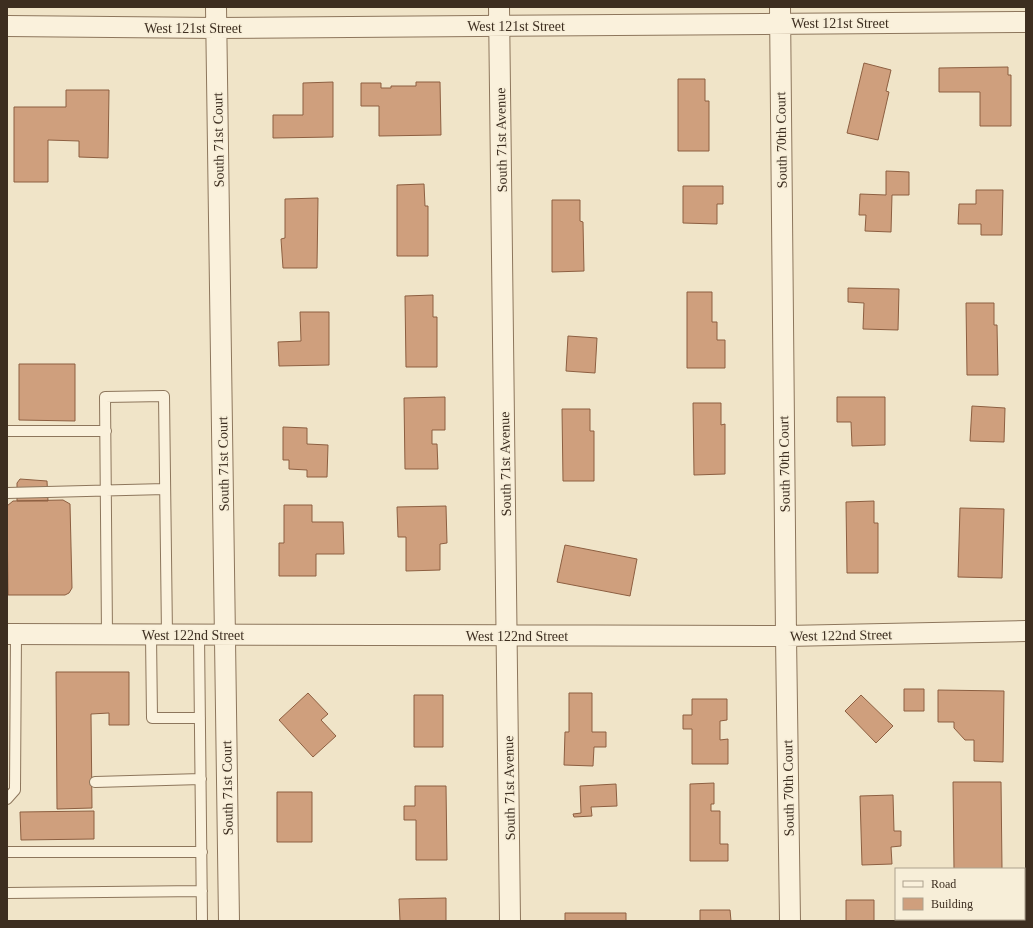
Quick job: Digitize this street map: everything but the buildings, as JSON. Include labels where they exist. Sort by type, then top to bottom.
[{"type":"street","name":"South 71st Court","points":[[216,7],[229,921]]},
{"type":"street","name":"West 121st Street","points":[[7,26],[216,28],[499,16],[780,15],[1026,22]]},
{"type":"street","name":"South 70th Court","points":[[780,15],[790,921]]},
{"type":"street","name":"South 71st Avenue","points":[[499,16],[510,921]]},
{"type":"street","name":"West 122nd Street","points":[[11,634],[786,636],[1026,631]]},
{"type":"lane","points":[[107,634],[105,397],[164,396],[165,489],[159,635],[152,718],[200,718]]},
{"type":"lane","points":[[7,431],[106,430]]},
{"type":"lane","points":[[7,493],[165,489]]},
{"type":"lane","points":[[7,799],[15,790],[11,634]]},
{"type":"lane","name":"South 71st Court","points":[[199,634],[202,921]]},
{"type":"lane","points":[[95,782],[201,779]]},
{"type":"lane","points":[[7,852],[202,852]]},
{"type":"lane","points":[[7,893],[202,891]]}]
